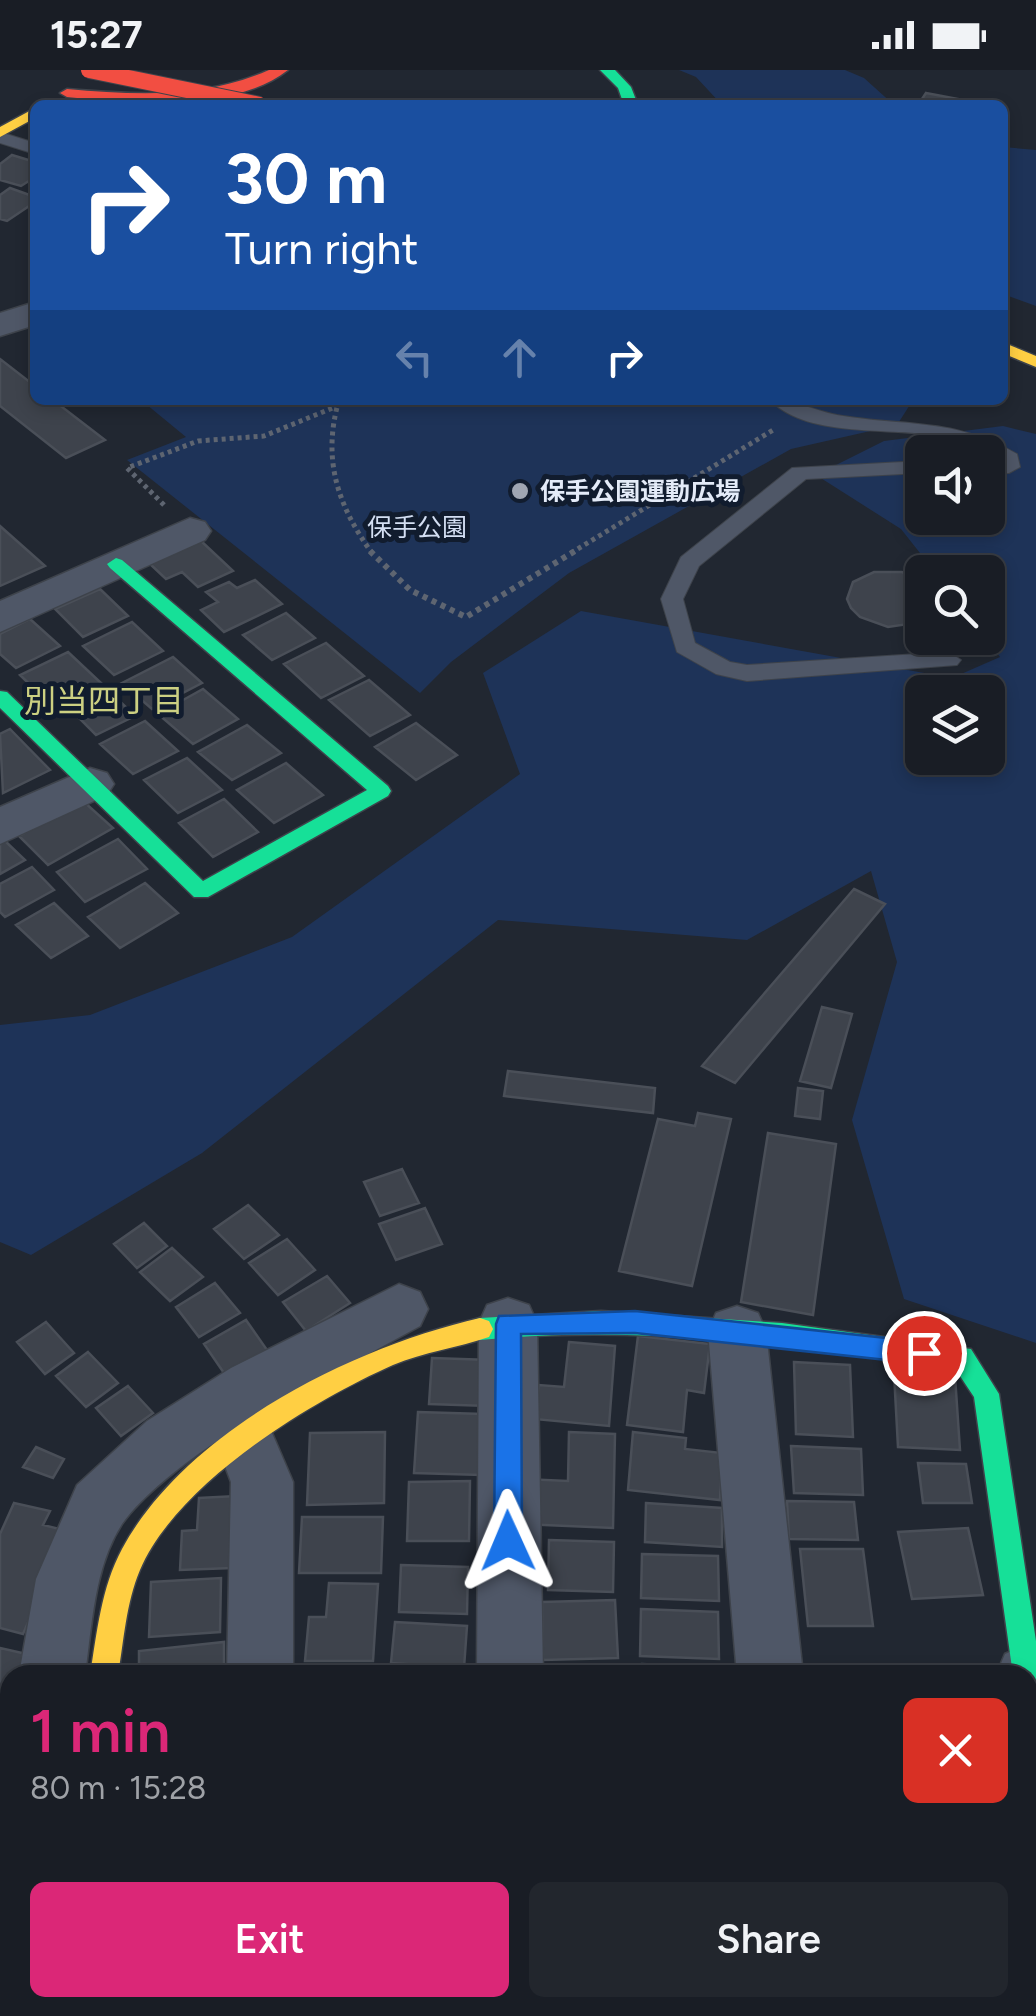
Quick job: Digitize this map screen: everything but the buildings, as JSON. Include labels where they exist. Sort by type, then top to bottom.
[{"type":"main road","points":[[89,70],[236,100]]},
{"type":"main road","points":[[57,99],[120,70]]},
{"type":"main road","points":[[57,99],[224,97],[280,70]]},
{"type":"main road","points":[[608,70],[624,87],[629,100]]},
{"type":"main road","points":[[0,135],[30,115]]},
{"type":"main road","points":[[1008,350],[1036,362]]},
{"type":"main road","points":[[0,697],[201,892],[380,792],[116,564]]},
{"type":"main road","points":[[106,1665],[121,1585],[151,1526],[190,1479],[245,1438],[326,1386],[400,1349],[508,1324],[635,1322],[962,1357],[986,1394],[1025,1665]]},
{"type":"street","points":[[0,325],[30,315]]},
{"type":"street","points":[[0,618],[190,531]]},
{"type":"street","points":[[0,827],[90,784]]},
{"type":"street","points":[[54,1665],[68,1578],[99,1506],[168,1440],[252,1386],[399,1309]]},
{"type":"street","points":[[508,1324],[510,1665]]},
{"type":"street","points":[[737,1331],[769,1665]]},
{"type":"street","points":[[245,1438],[262,1482],[260,1665]]},
{"type":"lane","points":[[0,135],[30,147]]},
{"type":"lane","points":[[790,405],[830,423],[922,425],[960,435]]},
{"type":"lane","points":[[905,468],[800,473],[690,562],[672,599],[685,648],[724,669],[747,673],[949,660]]},
{"type":"path","points":[[190,531],[127,468],[198,441],[264,436],[335,405]]},
{"type":"path","points":[[337,405],[328,467],[347,515],[385,569],[414,592],[466,617],[764,432],[812,416]]},
{"type":"green space","points":[[679,70],[845,70],[864,78],[888,100],[717,100],[696,77]]},
{"type":"green space","points":[[1008,147],[1036,150],[1036,306],[1008,296]]},
{"type":"green space","name":"保手公園","points":[[147,405],[910,405],[897,425],[791,449],[569,573],[451,662],[420,693],[127,460],[186,437]]},
{"type":"green space","points":[[1003,426],[1036,434],[1036,1343],[904,1299],[852,1120],[897,962],[871,871],[747,940],[498,920],[202,1153],[31,1255],[0,1242],[0,1025],[90,1015],[292,937],[520,774],[483,673],[581,611],[935,675],[905,675],[905,775],[1005,775],[1005,675],[959,675],[1005,655],[1005,555],[922,555],[906,535],[1005,535],[1005,435],[932,435]]},
{"type":"green space","points":[[905,438],[905,534],[901,529],[816,475],[884,441]]},
{"type":"traffic: fast","points":[[607,70],[624,87],[629,100]]},
{"type":"traffic: fast","points":[[0,697],[201,892],[381,791],[116,564]]},
{"type":"traffic: fast","points":[[480,1329],[540,1323],[661,1323],[962,1357],[986,1394],[1026,1665]]},
{"type":"traffic: slow","points":[[0,133],[30,115]]},
{"type":"traffic: slow","points":[[1008,350],[1036,362]]},
{"type":"traffic: slow","points":[[106,1665],[117,1600],[132,1557],[157,1519],[192,1481],[235,1444],[335,1381],[436,1339],[480,1329]]},
{"type":"traffic: jam","points":[[89,70],[236,100]]},
{"type":"traffic: jam","points":[[67,93],[176,98],[228,90],[281,70]]},
{"type":"place","name":"保手公園運動広場","points":[[520,491]]},
{"type":"district","name":"別当四丁目","points":[[104,701]]},
{"type":"route","points":[[508,1541],[508,1324],[635,1322],[924,1353]]}]
